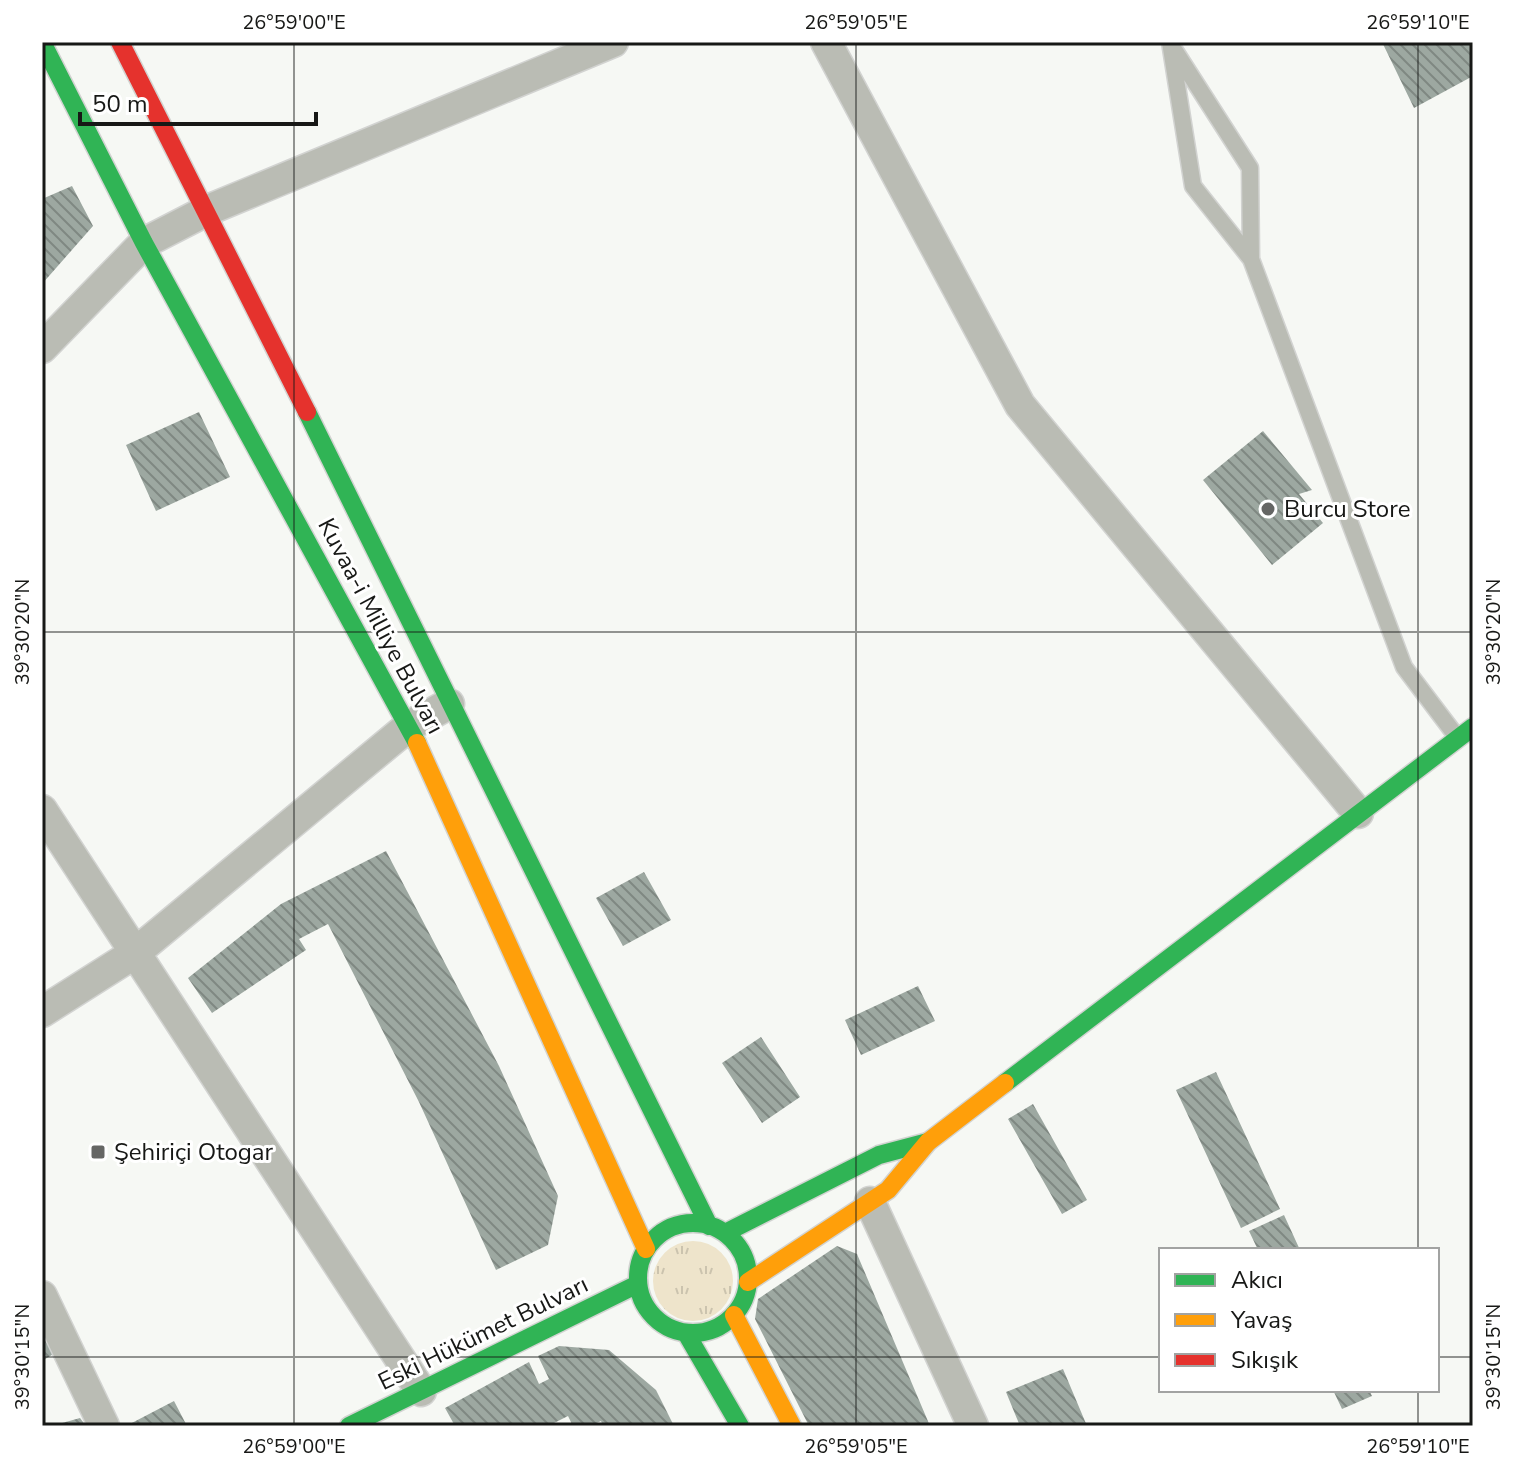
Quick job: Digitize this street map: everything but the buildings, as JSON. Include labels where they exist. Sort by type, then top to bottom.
[{"type":"main road","name":"Kuvaa-i Milliye Bulvarı","points":[[120,42],[208,210],[449,704],[717,1230]]},
{"type":"main road","name":"Kuvaa-i Milliye Bulvarı","points":[[42,43],[144,243],[409,726],[646,1249]]},
{"type":"main road","points":[[748,1282],[888,1190],[928,1142],[1466,733]]},
{"type":"main road","points":[[717,1230],[742,1255],[748,1282],[744,1299],[734,1315],[703,1332],[686,1333],[668,1327],[653,1317],[643,1301],[638,1284],[646,1249],[658,1236],[674,1227],[717,1230],[879,1155],[928,1142]]},
{"type":"main road","name":"Eski Hükümet Bulvarı","points":[[349,1426],[638,1284]]},
{"type":"main road","points":[[734,1315],[792,1426]]},
{"type":"main road","points":[[686,1333],[740,1426]]},
{"type":"street","points":[[42,348],[144,243],[208,210],[613,42]]},
{"type":"street","points":[[826,42],[1020,405],[1358,813]]},
{"type":"street","points":[[42,1012],[135,953],[409,726],[449,704]]},
{"type":"street","points":[[42,810],[421,1391]]},
{"type":"street","points":[[870,1202],[973,1426]]},
{"type":"street","points":[[42,1296],[104,1426]]},
{"type":"lane","points":[[1171,44],[1250,168],[1251,259]]},
{"type":"lane","points":[[1171,44],[1193,186],[1251,259],[1404,667],[1466,733]]},
{"type":"green space","points":[[693,1241],[708,1244],[721,1253],[730,1266],[733,1281],[730,1296],[721,1309],[708,1318],[693,1321],[678,1318],[665,1309],[656,1296],[653,1281],[656,1266],[665,1253],[678,1244]]},
{"type":"traffic: fast","points":[[42,42],[144,243],[417,743]]},
{"type":"traffic: fast","points":[[307,412],[709,1226]]},
{"type":"traffic: fast","points":[[1005,1083],[1473,727]]},
{"type":"traffic: fast","points":[[725,1233],[879,1155],[928,1142]]},
{"type":"traffic: fast","points":[[693,1223],[714,1228],[732,1239],[743,1257],[748,1278],[743,1299],[732,1317],[714,1328],[693,1333],[672,1328],[654,1317],[643,1299],[638,1278],[643,1257],[654,1239],[672,1228],[693,1223]]},
{"type":"traffic: fast","points":[[349,1426],[638,1284]]},
{"type":"traffic: fast","points":[[686,1333],[740,1426]]},
{"type":"traffic: slow","points":[[417,743],[646,1249]]},
{"type":"traffic: slow","points":[[748,1282],[888,1190],[928,1142],[1005,1083]]},
{"type":"traffic: slow","points":[[734,1315],[792,1426]]},
{"type":"traffic: jam","points":[[120,42],[307,412]]},
{"type":"place","name":"Burcu Store","points":[[1268,509]]},
{"type":"place","name":"Şehiriçi Otogar","points":[[98,1152]]}]
